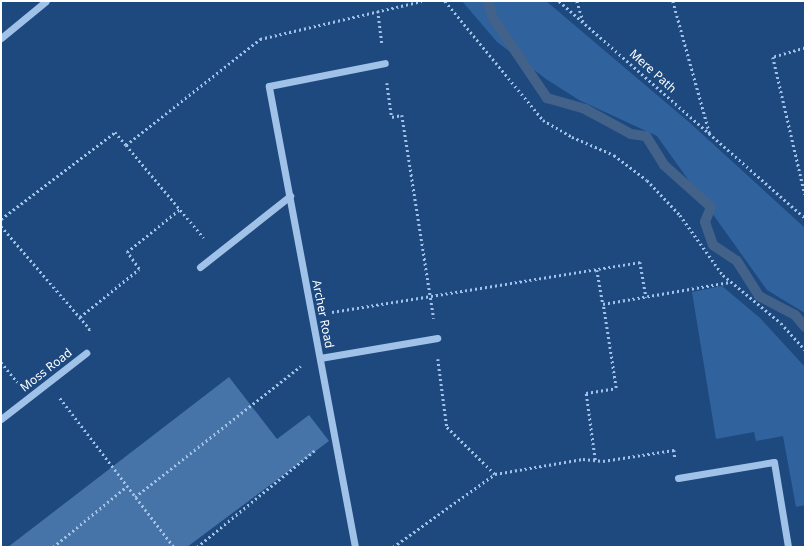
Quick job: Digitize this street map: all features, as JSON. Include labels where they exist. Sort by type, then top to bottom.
[{"type":"street","points":[[1,38],[46,1]]},
{"type":"street","name":"Archer Road","points":[[355,547],[269,86],[385,63]]},
{"type":"street","points":[[200,267],[290,196]]},
{"type":"street","points":[[320,358],[437,338]]},
{"type":"street","name":"Moss Road","points":[[1,419],[86,353]]},
{"type":"street","points":[[678,478],[774,462],[788,547]]},
{"type":"path","points":[[126,145],[260,39],[422,1]]},
{"type":"path","points":[[444,1],[543,120],[572,138],[614,155],[647,180],[680,215],[723,275],[781,323],[805,350]]},
{"type":"path","name":"Mere Path","points":[[559,1],[805,218]]},
{"type":"path","points":[[577,1],[583,22]]},
{"type":"path","name":"Mere Path","points":[[673,1],[710,134]]},
{"type":"path","points":[[378,11],[392,118],[402,115],[437,338],[447,427],[495,474]]},
{"type":"path","points":[[805,48],[773,57],[805,194]]},
{"type":"path","points":[[1,219],[115,132],[218,254]]},
{"type":"path","points":[[80,317],[140,269],[127,252],[180,209]]},
{"type":"path","points":[[1,226],[90,329],[78,344],[86,353]]},
{"type":"path","points":[[312,315],[431,298],[640,262],[646,297]]},
{"type":"path","points":[[595,460],[586,393],[616,388],[597,270]]},
{"type":"path","points":[[603,304],[731,282]]},
{"type":"path","points":[[135,497],[294,369],[320,358]]},
{"type":"path","points":[[48,383],[126,487],[174,547]]},
{"type":"path","points":[[197,547],[334,435]]},
{"type":"path","points":[[393,547],[495,474],[583,459],[595,460],[674,450],[678,478]]},
{"type":"path","points":[[53,547],[126,487]]},
{"type":"shaded area","points":[[462,1],[546,1],[690,123],[805,228],[805,313],[767,290],[657,136],[579,100],[546,79],[497,42]]},
{"type":"shaded area","points":[[722,286],[760,318],[805,367],[805,505],[796,507],[783,436],[756,441],[754,432],[716,439],[692,292]]},
{"type":"building","points":[[229,377],[277,439],[309,415],[329,441],[187,547],[8,547]]},
{"type":"waterway","points":[[488,1],[493,18],[547,98],[585,109],[631,134],[646,136],[664,165],[711,207],[705,222],[713,245],[737,261],[759,296],[795,315],[805,327]]}]
